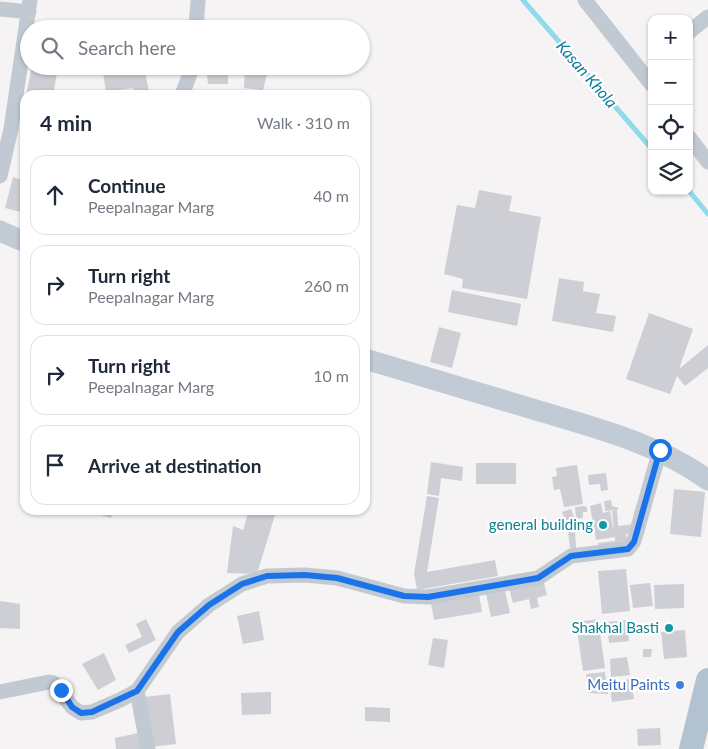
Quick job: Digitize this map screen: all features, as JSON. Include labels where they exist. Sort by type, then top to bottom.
[{"type":"main road","points":[[0,231],[20,240]]},
{"type":"main road","points":[[370,361],[598,429],[660,450],[691,467],[708,480]]},
{"type":"main road","points":[[691,749],[708,680]]},
{"type":"street","points":[[197,20],[198,0]]},
{"type":"street","points":[[585,0],[647,68]]},
{"type":"street","points":[[0,9],[29,6],[28,20]]},
{"type":"street","points":[[693,29],[708,16]]},
{"type":"street","points":[[22,90],[23,75]]},
{"type":"street","points":[[184,90],[189,75]]},
{"type":"street","points":[[0,176],[18,130],[20,107]]},
{"type":"street","points":[[693,141],[706,154]]},
{"type":"street","points":[[0,692],[49,682],[54,683],[72,707],[81,713],[92,712],[137,691],[178,632],[209,605],[242,584],[267,576],[305,575],[337,578],[404,596],[428,597],[538,578],[571,556],[628,549],[634,542],[660,450]]},
{"type":"street","points":[[137,691],[148,749]]},
{"type":"building","points":[[30,75],[57,75],[54,90],[27,90]]},
{"type":"building","points":[[103,75],[146,75],[149,90],[133,90],[133,88],[106,90]]},
{"type":"building","points":[[207,75],[228,75],[228,84],[208,84]]},
{"type":"building","points":[[245,75],[267,75],[263,90],[244,88]]},
{"type":"building","points":[[13,177],[20,179],[20,212],[5,208]]},
{"type":"building","points":[[479,190],[512,196],[509,211],[541,217],[527,299],[462,288],[463,279],[444,274],[457,205],[475,208]]},
{"type":"building","points":[[559,278],[584,282],[583,291],[600,294],[596,313],[616,316],[613,332],[552,321]]},
{"type":"building","points":[[452,290],[521,304],[517,326],[448,312]]},
{"type":"building","points":[[649,313],[693,329],[679,369],[708,345],[708,368],[685,386],[677,376],[670,394],[626,379]]},
{"type":"building","points":[[439,327],[461,333],[452,368],[430,362]]},
{"type":"building","points":[[431,462],[463,467],[462,481],[441,478],[439,496],[427,494]]},
{"type":"building","points":[[476,463],[516,463],[516,484],[476,484]]},
{"type":"building","points":[[577,465],[583,504],[564,507],[560,489],[554,490],[552,477],[557,476],[556,468]]},
{"type":"building","points":[[606,473],[608,490],[601,491],[600,484],[589,485],[588,475]]},
{"type":"building","points":[[674,489],[705,492],[701,537],[670,534]]},
{"type":"building","points":[[427,496],[439,498],[427,572],[495,560],[498,576],[417,590],[414,574]]},
{"type":"building","points":[[611,500],[612,506],[619,508],[617,510],[618,526],[635,524],[636,533],[626,534],[628,544],[598,547],[598,543],[615,541],[615,537],[596,540],[590,506],[601,503],[603,513],[610,511],[614,532],[612,511],[616,510],[605,511],[604,501]]},
{"type":"building","points":[[575,507],[587,507],[587,512],[583,512],[583,518],[576,519]]},
{"type":"building","points":[[571,509],[578,527],[569,530],[562,512]]},
{"type":"building","points":[[101,515],[112,515],[111,518]]},
{"type":"building","points":[[248,515],[275,515],[257,574],[227,573],[233,526],[243,530]]},
{"type":"building","points":[[575,530],[576,548],[570,549],[568,531]]},
{"type":"building","points":[[626,569],[630,611],[602,614],[598,571]]},
{"type":"building","points":[[543,579],[547,595],[537,598],[539,607],[531,609],[529,599],[513,603],[509,588]]},
{"type":"building","points":[[650,583],[653,606],[633,608],[630,585]]},
{"type":"building","points":[[684,584],[684,608],[655,609],[654,585]]},
{"type":"building","points":[[505,591],[510,613],[491,617],[486,594]]},
{"type":"building","points":[[479,594],[482,612],[434,620],[431,603]]},
{"type":"building","points":[[0,601],[20,604],[20,629],[0,628]]},
{"type":"building","points":[[259,611],[264,640],[243,644],[237,616]]},
{"type":"building","points":[[146,619],[156,640],[129,653],[125,645],[142,637],[136,624]]},
{"type":"building","points":[[598,619],[605,668],[583,671],[576,622]]},
{"type":"building","points":[[627,620],[629,641],[609,643],[607,622]]},
{"type":"building","points":[[685,630],[687,657],[664,659],[661,632]]},
{"type":"building","points":[[433,638],[448,640],[444,668],[428,665]]},
{"type":"building","points":[[643,649],[652,649],[651,657],[643,657]]},
{"type":"building","points":[[104,653],[116,680],[98,690],[82,664]]},
{"type":"building","points":[[627,657],[630,675],[611,677],[610,659]]},
{"type":"building","points":[[605,672],[608,694],[588,693],[586,674]]},
{"type":"building","points":[[631,679],[634,699],[612,702],[609,682]]},
{"type":"building","points":[[271,692],[271,714],[242,715],[241,693]]},
{"type":"building","points":[[170,694],[176,744],[150,747],[144,697]]},
{"type":"building","points":[[365,707],[390,708],[390,722],[365,721]]},
{"type":"building","points":[[660,728],[661,745],[638,746],[637,729]]},
{"type":"building","points":[[138,733],[142,749],[116,749],[115,738]]},
{"type":"waterway","name":"Kasan Khola","points":[[523,0],[648,144]]},
{"type":"waterway","name":"Kasan Khola","points":[[692,195],[708,214]]},
{"type":"place","name":"general building","points":[[603,525]]},
{"type":"place","name":"Shakhal Basti","points":[[669,628]]},
{"type":"place","name":"Meitu Paints","points":[[680,685]]},
{"type":"route","points":[[61,690],[72,707],[81,713],[92,712],[137,691],[178,632],[209,605],[242,584],[267,576],[305,575],[337,578],[404,596],[428,597],[538,578],[571,556],[628,549],[634,542],[660,450]]}]
